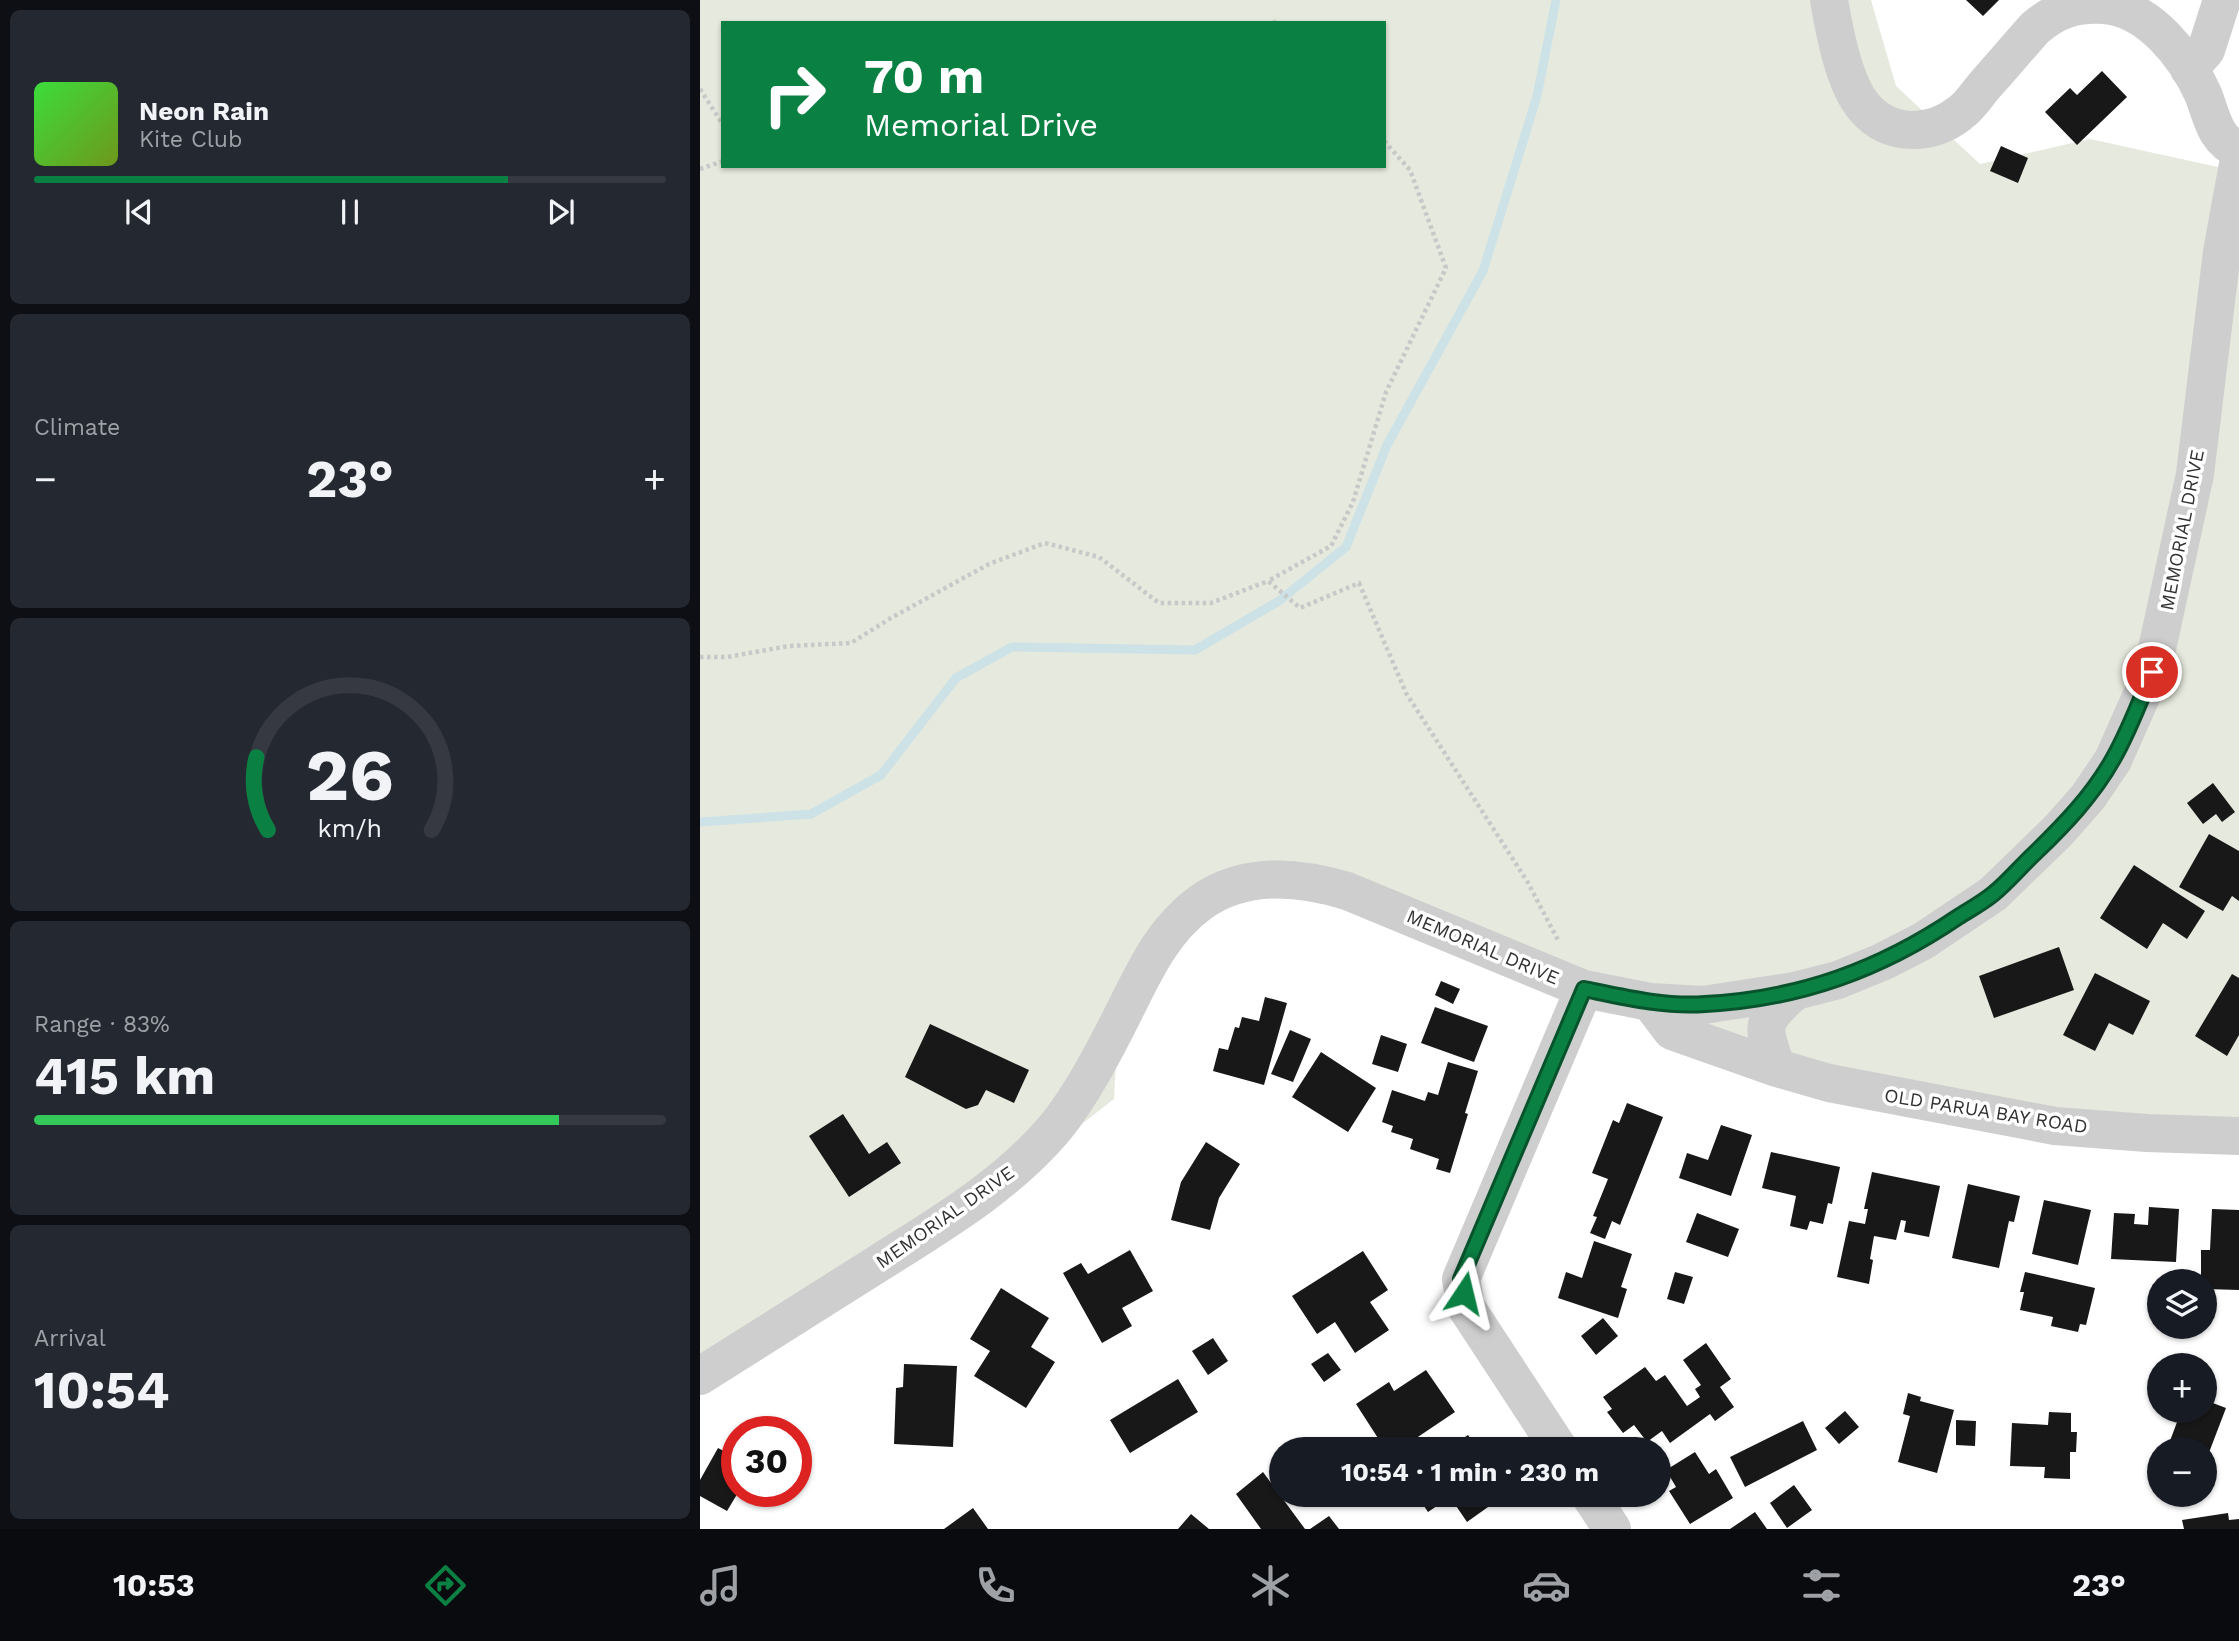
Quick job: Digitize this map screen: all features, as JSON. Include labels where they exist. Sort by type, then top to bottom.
[{"type":"street","points":[[1829,0],[1838,47],[1848,77],[1863,106],[1875,117],[1901,130],[1913,132],[1931,128],[1962,112],[2035,27],[2057,12],[2091,4],[2110,5],[2129,11],[2153,27],[2189,69],[2221,138],[2227,145],[2239,150]]},
{"type":"street","points":[[2189,69],[2206,50],[2222,0]]},
{"type":"street","name":"MEMORIAL DRIVE","points":[[700,1376],[950,1218],[1018,1167],[1056,1127],[1073,1104],[1121,1018],[1147,964],[1166,935],[1202,901],[1234,884],[1259,879],[1286,878],[1337,888],[1584,989],[1650,1002],[1703,1005],[1795,991],[1838,980],[1923,941],[1993,894],[2058,831],[2088,797],[2113,760],[2152,672],[2196,474],[2222,252],[2239,159]]},
{"type":"street","points":[[1551,1437],[1466,1307],[1461,1279],[1584,989]]},
{"type":"street","points":[[1777,1068],[1766,1037],[1766,1025],[1771,1012],[1795,991]]},
{"type":"street","name":"OLD PARUA BAY ROAD","points":[[1650,1002],[1672,1031],[1777,1068],[1829,1083],[2054,1126],[2239,1136]]},
{"type":"street","points":[[1598,1507],[1612,1529]]},
{"type":"path","points":[[700,89],[721,122]]},
{"type":"path","points":[[700,657],[727,657],[789,646],[851,643],[989,565],[1045,543],[1099,557],[1159,603],[1211,603],[1268,581],[1331,546],[1353,502],[1386,392],[1446,268],[1410,170],[1386,143]]},
{"type":"path","points":[[700,169],[721,162]]},
{"type":"path","points":[[1268,581],[1300,608],[1359,583],[1406,694],[1527,881],[1584,989]]},
{"type":"shaded area","points":[[700,0],[1871,0],[1896,86],[1980,164],[2090,139],[2236,171],[2239,164],[2239,1129],[2067,1124],[1772,1064],[1267,866],[1120,981],[1114,1099],[938,1236],[700,1370]]},
{"type":"building","points":[[1966,0],[1999,0],[1983,16]]},
{"type":"building","points":[[2102,71],[2127,97],[2077,145],[2045,112],[2070,88],[2077,95]]},
{"type":"building","points":[[2001,146],[2028,158],[2018,183],[1990,171]]},
{"type":"building","points":[[2213,783],[2235,812],[2222,822],[2216,814],[2203,824],[2187,803]]},
{"type":"building","points":[[2209,834],[2239,851],[2239,901],[2232,896],[2223,911],[2179,887]]},
{"type":"building","points":[[2134,865],[2205,911],[2187,939],[2163,923],[2147,949],[2100,918]]},
{"type":"building","points":[[2059,947],[2074,990],[1994,1018],[1979,976]]},
{"type":"building","points":[[2095,973],[2150,1001],[2133,1035],[2109,1023],[2095,1051],[2063,1035]]},
{"type":"building","points":[[2232,974],[2239,978],[2239,1035],[2227,1056],[2195,1036]]},
{"type":"building","points":[[1441,981],[1460,989],[1453,1004],[1435,995]]},
{"type":"building","points":[[1265,997],[1287,1003],[1264,1085],[1213,1071],[1219,1048],[1228,1050],[1235,1027],[1239,1028],[1242,1017],[1259,1021]]},
{"type":"building","points":[[1435,1007],[1488,1026],[1474,1062],[1421,1043]]},
{"type":"building","points":[[930,1024],[1029,1070],[1014,1103],[986,1090],[978,1105],[966,1109],[905,1077]]},
{"type":"building","points":[[1290,1030],[1311,1039],[1293,1082],[1271,1074]]},
{"type":"building","points":[[1381,1035],[1407,1044],[1398,1072],[1372,1064]]},
{"type":"building","points":[[1321,1052],[1376,1088],[1348,1132],[1292,1097]]},
{"type":"building","points":[[1448,1062],[1478,1071],[1450,1173],[1436,1169],[1439,1159],[1410,1149],[1413,1139],[1391,1132],[1393,1126],[1382,1122],[1392,1090],[1425,1101],[1428,1092],[1438,1095]]},
{"type":"building","points":[[1627,1103],[1663,1117],[1620,1225],[1612,1221],[1605,1239],[1590,1233],[1597,1217],[1593,1216],[1608,1179],[1592,1173],[1613,1120],[1619,1123]]},
{"type":"building","points":[[843,1114],[869,1154],[887,1142],[901,1163],[849,1197],[809,1136]]},
{"type":"building","points":[[1721,1125],[1752,1135],[1731,1196],[1679,1178],[1687,1153],[1708,1160]]},
{"type":"building","points":[[1206,1142],[1240,1164],[1219,1198],[1210,1230],[1171,1220],[1181,1182]]},
{"type":"building","points":[[1771,1152],[1840,1167],[1832,1204],[1828,1203],[1823,1224],[1810,1221],[1807,1230],[1790,1226],[1796,1196],[1762,1188]]},
{"type":"building","points":[[1872,1172],[1940,1186],[1929,1237],[1904,1232],[1906,1221],[1901,1220],[1896,1240],[1874,1236],[1869,1284],[1837,1277],[1849,1221],[1865,1224],[1868,1209],[1864,1209]]},
{"type":"building","points":[[1968,1184],[2020,1196],[2014,1222],[2009,1221],[1999,1268],[1952,1258]]},
{"type":"building","points":[[2044,1200],[2091,1210],[2078,1265],[2032,1254]]},
{"type":"building","points":[[2149,1207],[2179,1209],[2176,1262],[2111,1259],[2114,1213],[2135,1214],[2134,1224],[2148,1225]]},
{"type":"building","points":[[2212,1209],[2239,1210],[2239,1290],[2217,1289],[2217,1269],[2201,1269],[2201,1250],[2210,1250]]},
{"type":"building","points":[[1697,1213],[1739,1229],[1728,1257],[1686,1242]]},
{"type":"building","points":[[1594,1241],[1632,1254],[1621,1287],[1627,1289],[1618,1318],[1558,1298],[1566,1272],[1582,1278]]},
{"type":"building","points":[[1130,1250],[1153,1291],[1122,1308],[1132,1326],[1102,1343],[1063,1273],[1081,1263],[1088,1274]]},
{"type":"building","points":[[1363,1251],[1388,1290],[1370,1302],[1389,1330],[1355,1353],[1335,1322],[1317,1334],[1292,1296]]},
{"type":"building","points":[[1675,1272],[1693,1277],[1684,1304],[1667,1299]]},
{"type":"building","points":[[2025,1272],[2095,1288],[2086,1325],[2080,1324],[2078,1332],[2051,1326],[2053,1317],[2020,1310],[2024,1292],[2020,1292]]},
{"type":"building","points":[[1001,1288],[1049,1318],[1031,1347],[1055,1362],[1026,1408],[974,1376],[990,1351],[970,1339]]},
{"type":"building","points":[[1603,1318],[1618,1336],[1596,1355],[1581,1336]]},
{"type":"building","points":[[1213,1338],[1228,1361],[1208,1375],[1192,1351]]},
{"type":"building","points":[[1706,1343],[1731,1379],[1720,1387],[1734,1407],[1715,1421],[1710,1414],[1671,1442],[1671,1437],[1666,1437],[1662,1431],[1654,1437],[1643,1437],[1634,1425],[1623,1433],[1607,1412],[1612,1409],[1603,1397],[1645,1367],[1656,1381],[1665,1375],[1687,1406],[1700,1397],[1695,1389],[1701,1385],[1683,1360]]},
{"type":"building","points":[[1328,1353],[1341,1370],[1324,1382],[1311,1364]]},
{"type":"building","points":[[904,1364],[957,1366],[953,1447],[894,1444],[896,1388],[903,1387]]},
{"type":"building","points":[[1426,1370],[1455,1412],[1418,1437],[1377,1437],[1356,1404],[1389,1382],[1394,1391]]},
{"type":"building","points":[[1178,1379],[1198,1412],[1130,1453],[1110,1420]]},
{"type":"building","points":[[1908,1393],[1921,1397],[1920,1401],[1954,1410],[1937,1473],[1898,1462],[1910,1416],[1903,1414]]},
{"type":"building","points":[[2217,1405],[2226,1408],[2215,1437],[2171,1437],[2177,1423],[2217,1423]]},
{"type":"building","points":[[1845,1411],[1859,1427],[1839,1444],[1825,1428]]},
{"type":"building","points":[[2049,1412],[2071,1413],[2071,1432],[2077,1432],[2076,1452],[2070,1452],[2070,1479],[2044,1478],[2045,1467],[2010,1466],[2012,1423],[2048,1425]]},
{"type":"building","points":[[1956,1420],[1976,1421],[1975,1446],[1956,1445]]},
{"type":"building","points":[[1803,1421],[1817,1450],[1745,1487],[1730,1457]]},
{"type":"building","points":[[718,1448],[721,1450],[721,1507],[729,1507],[727,1511],[700,1496],[700,1480]]},
{"type":"building","points":[[1695,1452],[1709,1474],[1716,1469],[1733,1498],[1690,1524],[1671,1494],[1671,1490],[1676,1487],[1671,1478],[1671,1467]]},
{"type":"building","points":[[1263,1472],[1269,1480],[1269,1507],[1289,1507],[1305,1529],[1261,1529],[1236,1494]]},
{"type":"building","points":[[1794,1485],[1812,1510],[1787,1528],[1770,1503]]},
{"type":"building","points":[[1457,1507],[1488,1507],[1467,1522]]},
{"type":"building","points":[[973,1508],[988,1529],[944,1529]]},
{"type":"building","points":[[1755,1512],[1767,1529],[1730,1529]]},
{"type":"building","points":[[2228,1513],[2229,1520],[2239,1519],[2239,1529],[2184,1529],[2182,1520]]},
{"type":"building","points":[[1191,1514],[1209,1529],[1178,1529]]},
{"type":"building","points":[[1329,1516],[1339,1529],[1310,1529]]},
{"type":"waterway","points":[[700,822],[811,814],[881,775],[956,678],[1012,647],[1195,650],[1279,601],[1346,547],[1387,445],[1483,271],[1537,96],[1556,0]]},
{"type":"route","points":[[1464,1293],[1461,1279],[1584,989],[1650,1002],[1703,1005],[1748,1000],[1838,980],[1923,941],[1993,894],[2058,831],[2088,797],[2113,760],[2152,672]]}]
